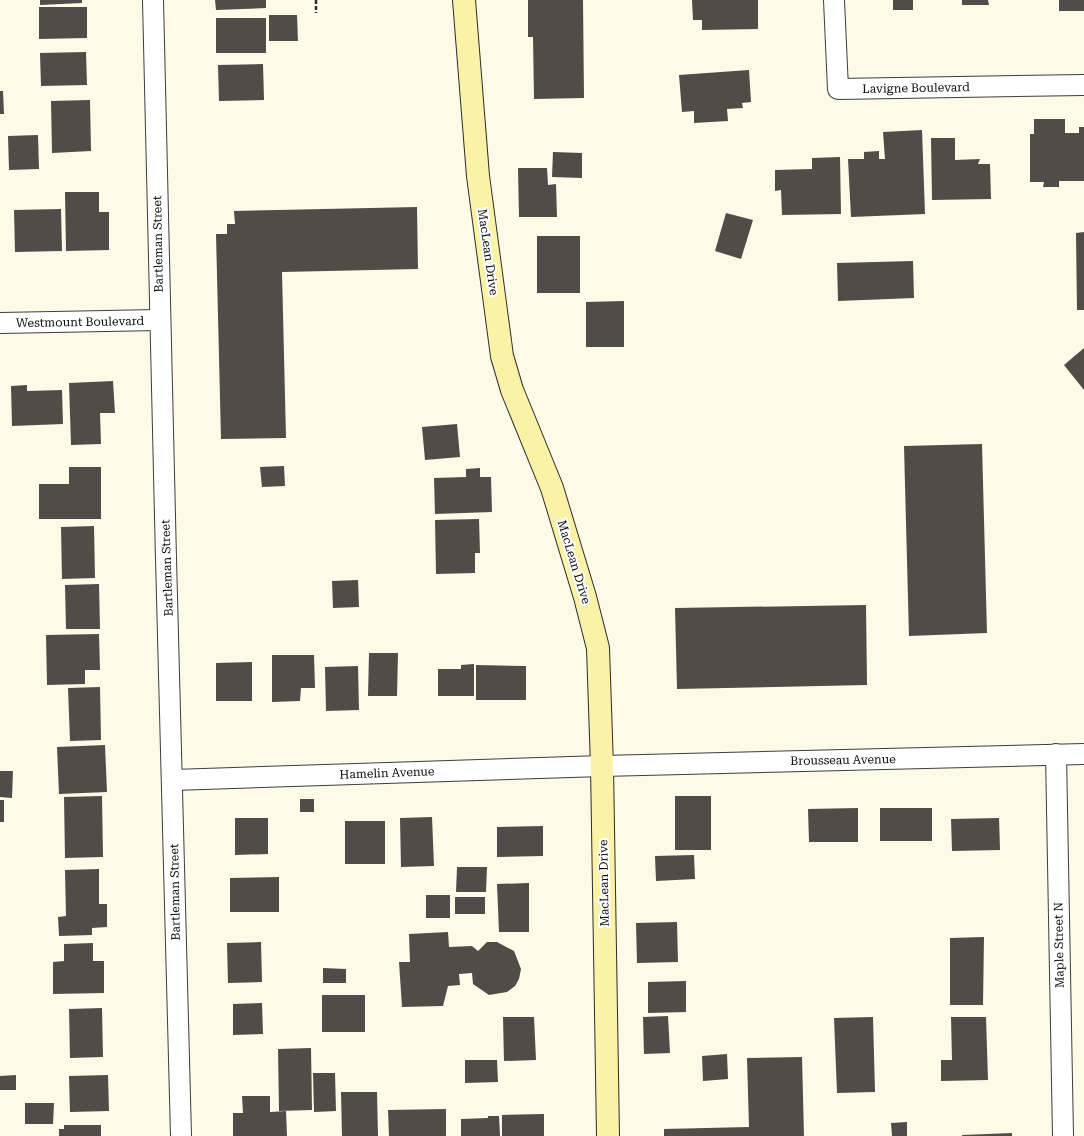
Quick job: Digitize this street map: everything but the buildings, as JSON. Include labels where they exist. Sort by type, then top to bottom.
[{"type":"street","name":"Bartleman Street","points":[[153,0],[159,320],[173,780],[181,1136]]},
{"type":"street","name":"MacLean Drive","points":[[464,0],[478,176],[502,356],[512,390],[552,488],[585,597],[598,648],[602,766],[608,1136]]},
{"type":"street","name":"Lavigne Boulevard","points":[[834,0],[838,89],[1084,85]]},
{"type":"street","name":"Westmount Boulevard","points":[[0,323],[159,320]]},
{"type":"street","name":"Maple Street N","points":[[1056,754],[1063,1136]]},
{"type":"street","name":"Brousseau Avenue","points":[[602,766],[1084,754]]},
{"type":"street","name":"Hamelin Avenue","points":[[173,780],[602,766]]},
{"type":"path","points":[[316,0],[316,13]]}]
